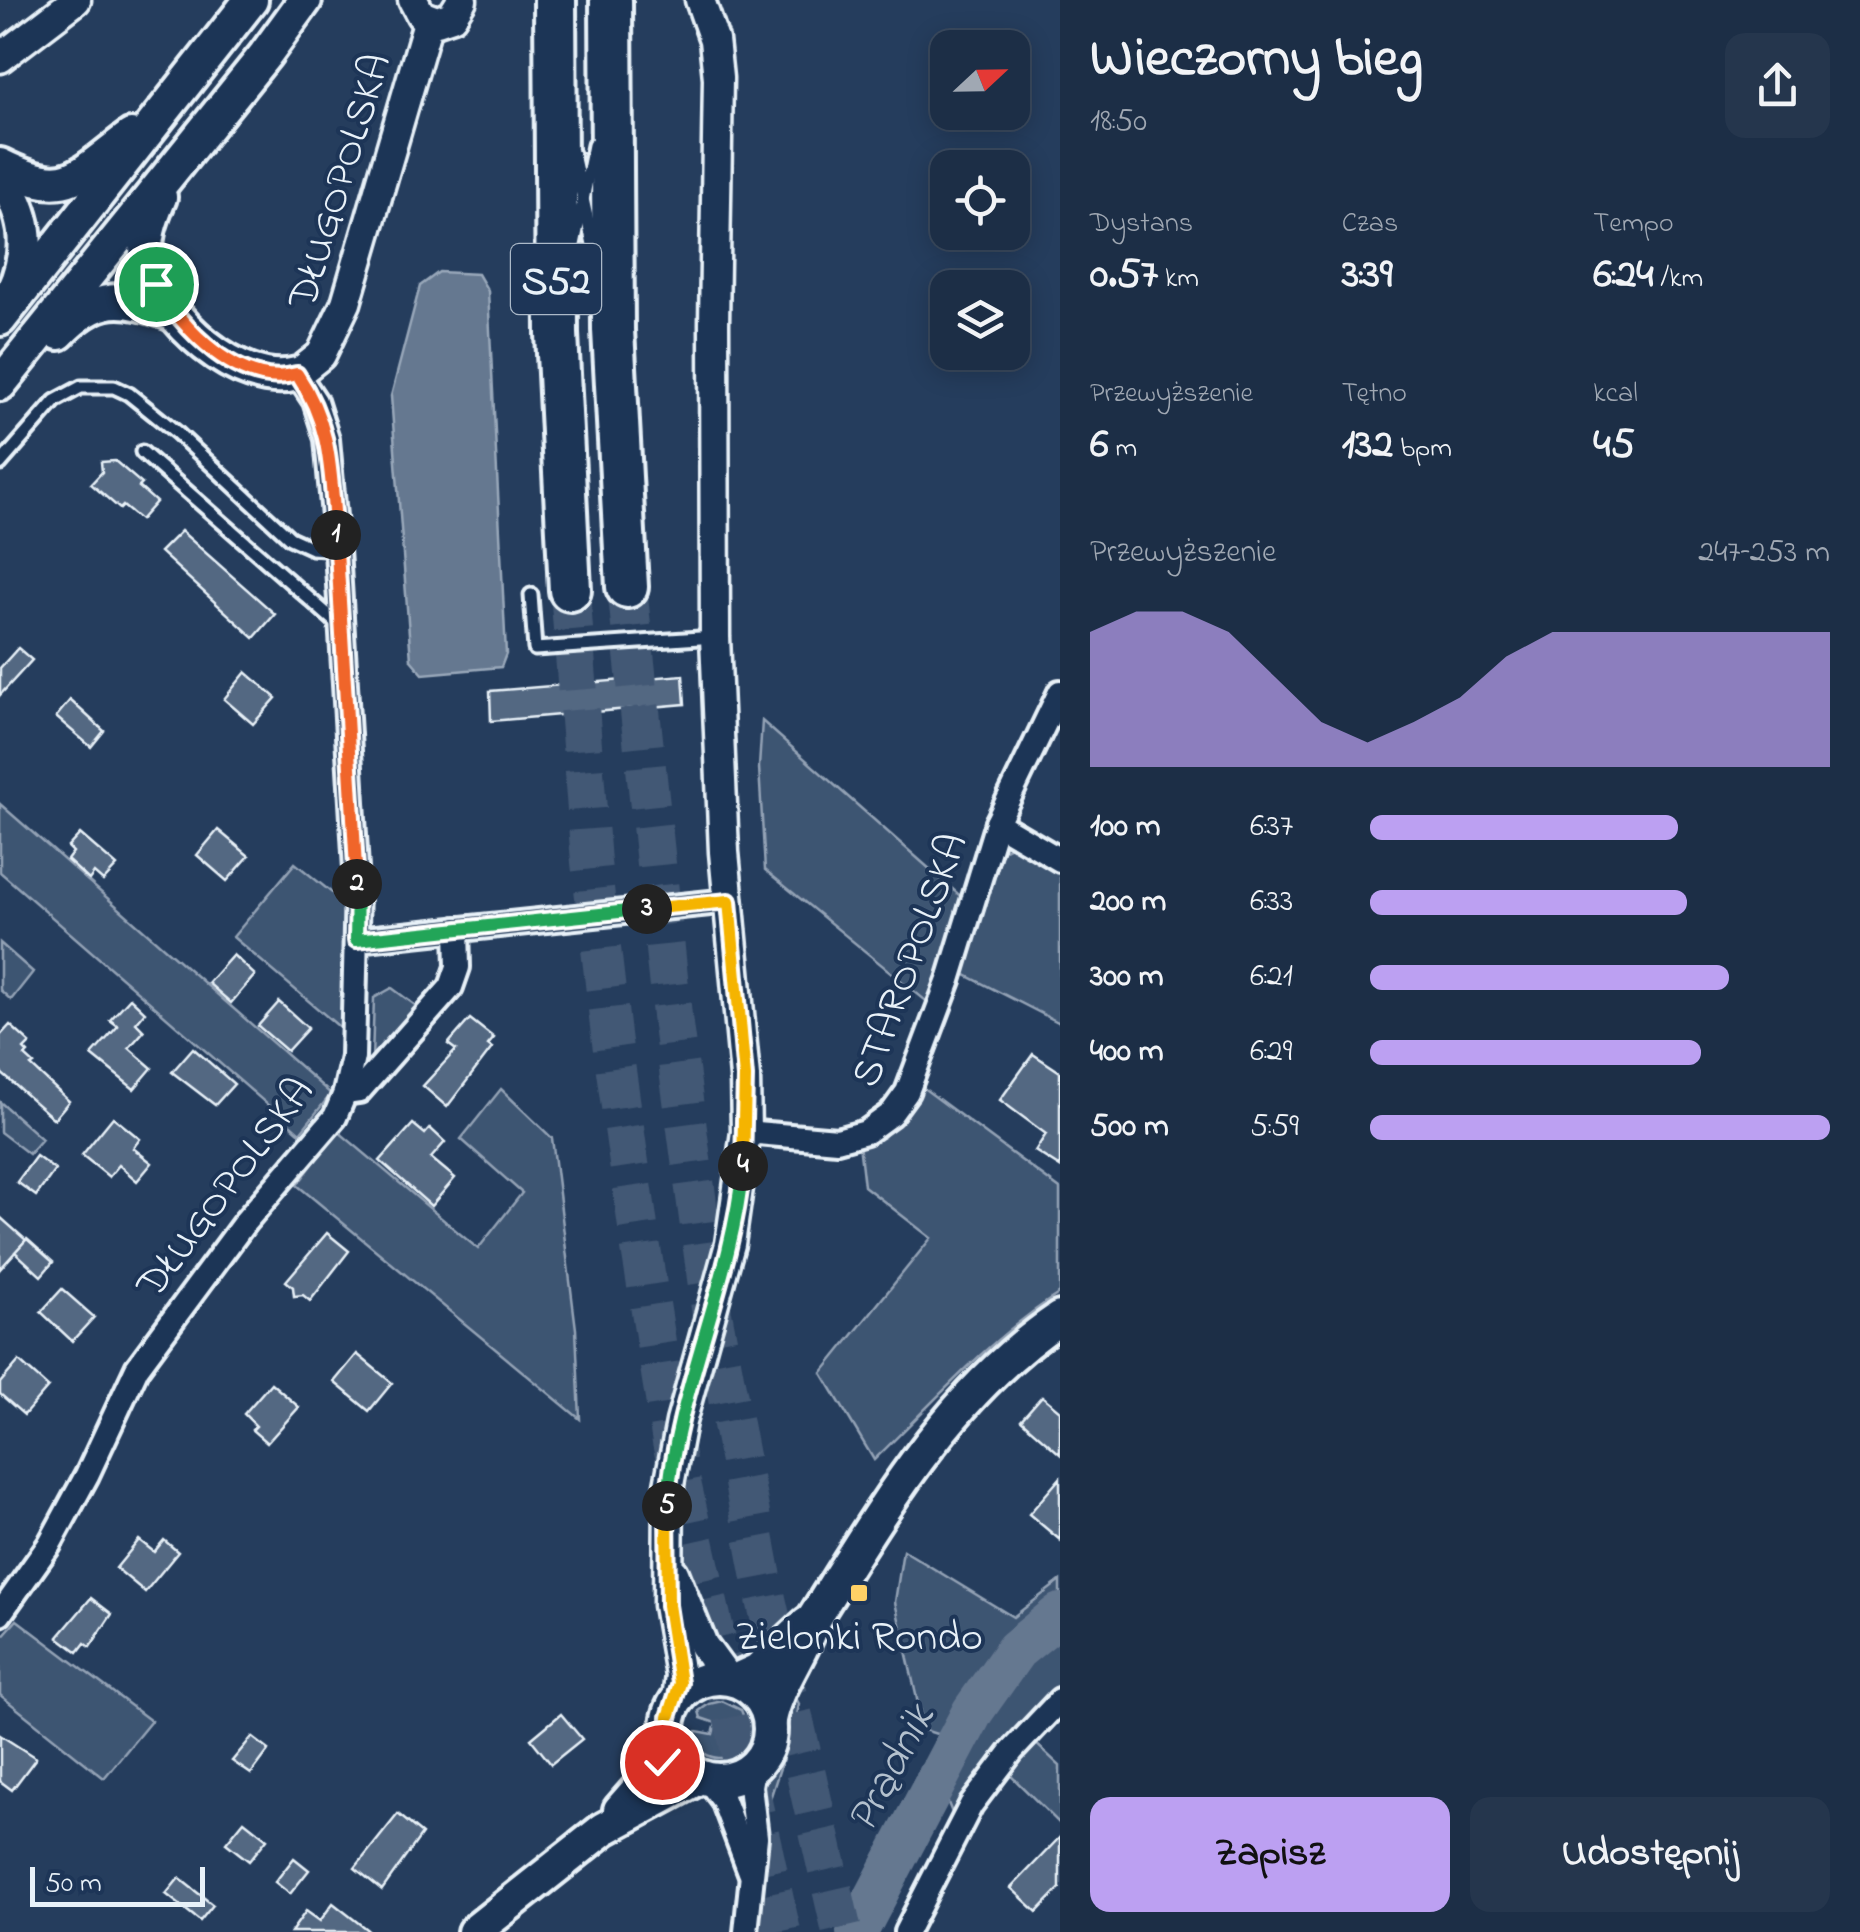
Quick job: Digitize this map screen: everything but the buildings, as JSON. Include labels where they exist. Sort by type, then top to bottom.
[{"type":"highway","name":"S52","points":[[550,592],[556,334],[554,0]]},
{"type":"highway","name":"S52","points":[[611,0],[613,330],[626,587]]},
{"type":"main road","points":[[0,319],[251,0]]},
{"type":"main road","points":[[0,385],[305,0]]},
{"type":"main road","points":[[0,165],[32,181],[63,182],[167,110]]},
{"type":"main road","points":[[0,173],[17,201],[24,226],[25,255],[0,319]]},
{"type":"main road","points":[[169,174],[152,216],[146,246],[148,266],[173,314],[220,356],[246,370],[274,377],[297,374]]},
{"type":"main road","points":[[0,385],[75,316],[96,304],[132,300],[173,314]]},
{"type":"main road","points":[[669,1740],[679,1760],[704,1778],[726,1780],[752,1769],[768,1747],[775,1702],[806,1644],[814,1618],[930,1440],[995,1369],[1060,1318]]},
{"type":"main road","points":[[474,1932],[604,1829],[662,1762],[669,1740],[669,1717],[677,1700],[698,1682],[732,1679],[758,1670],[814,1618]]},
{"type":"main road","points":[[732,1679],[755,1692],[770,1720]]},
{"type":"main road","points":[[604,1829],[704,1778]]},
{"type":"street","points":[[0,58],[76,0]]},
{"type":"street","points":[[421,10],[445,20],[462,0]]},
{"type":"street","points":[[677,1700],[680,1675],[668,1605],[666,1522],[674,1458],[730,1244],[746,1132],[745,1077],[724,852],[715,637],[718,78],[714,40],[700,0]]},
{"type":"street","name":"DŁUGOPOLSKA","points":[[0,1614],[49,1545],[137,1368],[245,1222],[335,1117],[345,1093],[353,1057],[357,886],[337,550],[327,439],[315,401],[297,374],[320,355],[346,302],[421,10]]},
{"type":"street","name":"STAROPOLSKA","points":[[746,1132],[837,1140],[866,1132],[891,1114],[907,1092],[948,980],[997,823],[1060,692]]},
{"type":"street","points":[[997,823],[1060,860]]},
{"type":"street","points":[[356,940],[729,901]]},
{"type":"street","points":[[345,1093],[359,1091],[447,994],[458,967],[457,930]]},
{"type":"street","points":[[667,1558],[704,1645],[732,1679]]},
{"type":"street","points":[[906,1932],[971,1805],[1012,1750],[1060,1700]]},
{"type":"street","points":[[746,1932],[756,1837],[752,1769]]},
{"type":"street","points":[[704,1778],[730,1816],[751,1876]]},
{"type":"lane","points":[[556,334],[610,68]]},
{"type":"lane","points":[[553,69],[613,330]]},
{"type":"lane","points":[[0,464],[55,401],[81,387],[114,387],[129,394],[176,432],[290,538],[312,548],[337,550]]},
{"type":"lane","points":[[142,452],[342,627]]},
{"type":"lane","points":[[550,592],[534,649],[715,637]]},
{"type":"shaded area","points":[[439,272],[478,274],[488,291],[506,654],[501,667],[423,674],[411,660],[391,396],[420,286]]},
{"type":"shaded area","points":[[762,721],[966,901],[931,1005],[765,870],[759,767]]},
{"type":"shaded area","points":[[0,804],[331,1094],[300,1133],[0,872]]},
{"type":"shaded area","points":[[1013,845],[1060,870],[1060,1023],[964,974],[1001,851]]},
{"type":"shaded area","points":[[295,863],[347,905],[344,1031],[233,937]]},
{"type":"shaded area","points":[[0,943],[33,972],[11,1000],[0,990]]},
{"type":"shaded area","points":[[392,988],[423,1011],[372,1060],[374,998]]},
{"type":"shaded area","points":[[918,1084],[1060,1189],[1060,1293],[986,1350],[874,1460],[822,1373],[931,1238],[864,1186],[859,1144],[884,1137],[908,1106]]},
{"type":"shaded area","points":[[501,1089],[552,1138],[576,1329],[580,1419],[297,1185],[338,1131],[478,1249],[522,1193],[461,1139]]},
{"type":"shaded area","points":[[0,1102],[42,1139],[29,1154],[0,1132]]},
{"type":"shaded area","points":[[903,1550],[1013,1617],[1060,1581],[1060,1597],[1008,1644],[943,1736],[924,1730],[895,1602]]},
{"type":"shaded area","points":[[17,1620],[151,1721],[104,1778],[0,1695],[0,1639]]},
{"type":"shaded area","points":[[1060,1627],[1060,1686],[1005,1743],[956,1823],[943,1790],[1007,1680]]},
{"type":"shaded area","points":[[793,1692],[799,1704],[797,1715],[770,1799],[761,1802],[762,1782],[778,1753],[781,1720]]},
{"type":"shaded area","points":[[722,1701],[741,1710],[749,1730],[739,1750],[722,1758],[705,1754],[692,1736],[697,1731],[713,1734],[716,1723],[701,1718],[699,1711]]},
{"type":"shaded area","points":[[1031,1739],[1060,1766],[1060,1824],[1005,1770]]},
{"type":"waterway","name":"Prądnik","points":[[857,1932],[973,1711],[1016,1650],[1060,1614]]},
{"type":"tunnel","points":[[627,587],[673,1025],[711,1308],[766,1599],[842,1932]]},
{"type":"tunnel","points":[[570,590],[591,862],[641,1248],[672,1442],[781,1932]]},
{"type":"place","name":"Zielonki Rondo","points":[[859,1593]]},
{"type":"route","points":[[156,284],[173,314],[220,356],[264,376],[285,378],[297,374],[322,419],[337,550],[351,760],[356,940],[729,901],[745,1077],[746,1132],[730,1244],[681,1422],[669,1485],[668,1605],[680,1683],[669,1717],[669,1740],[662,1762]]}]
